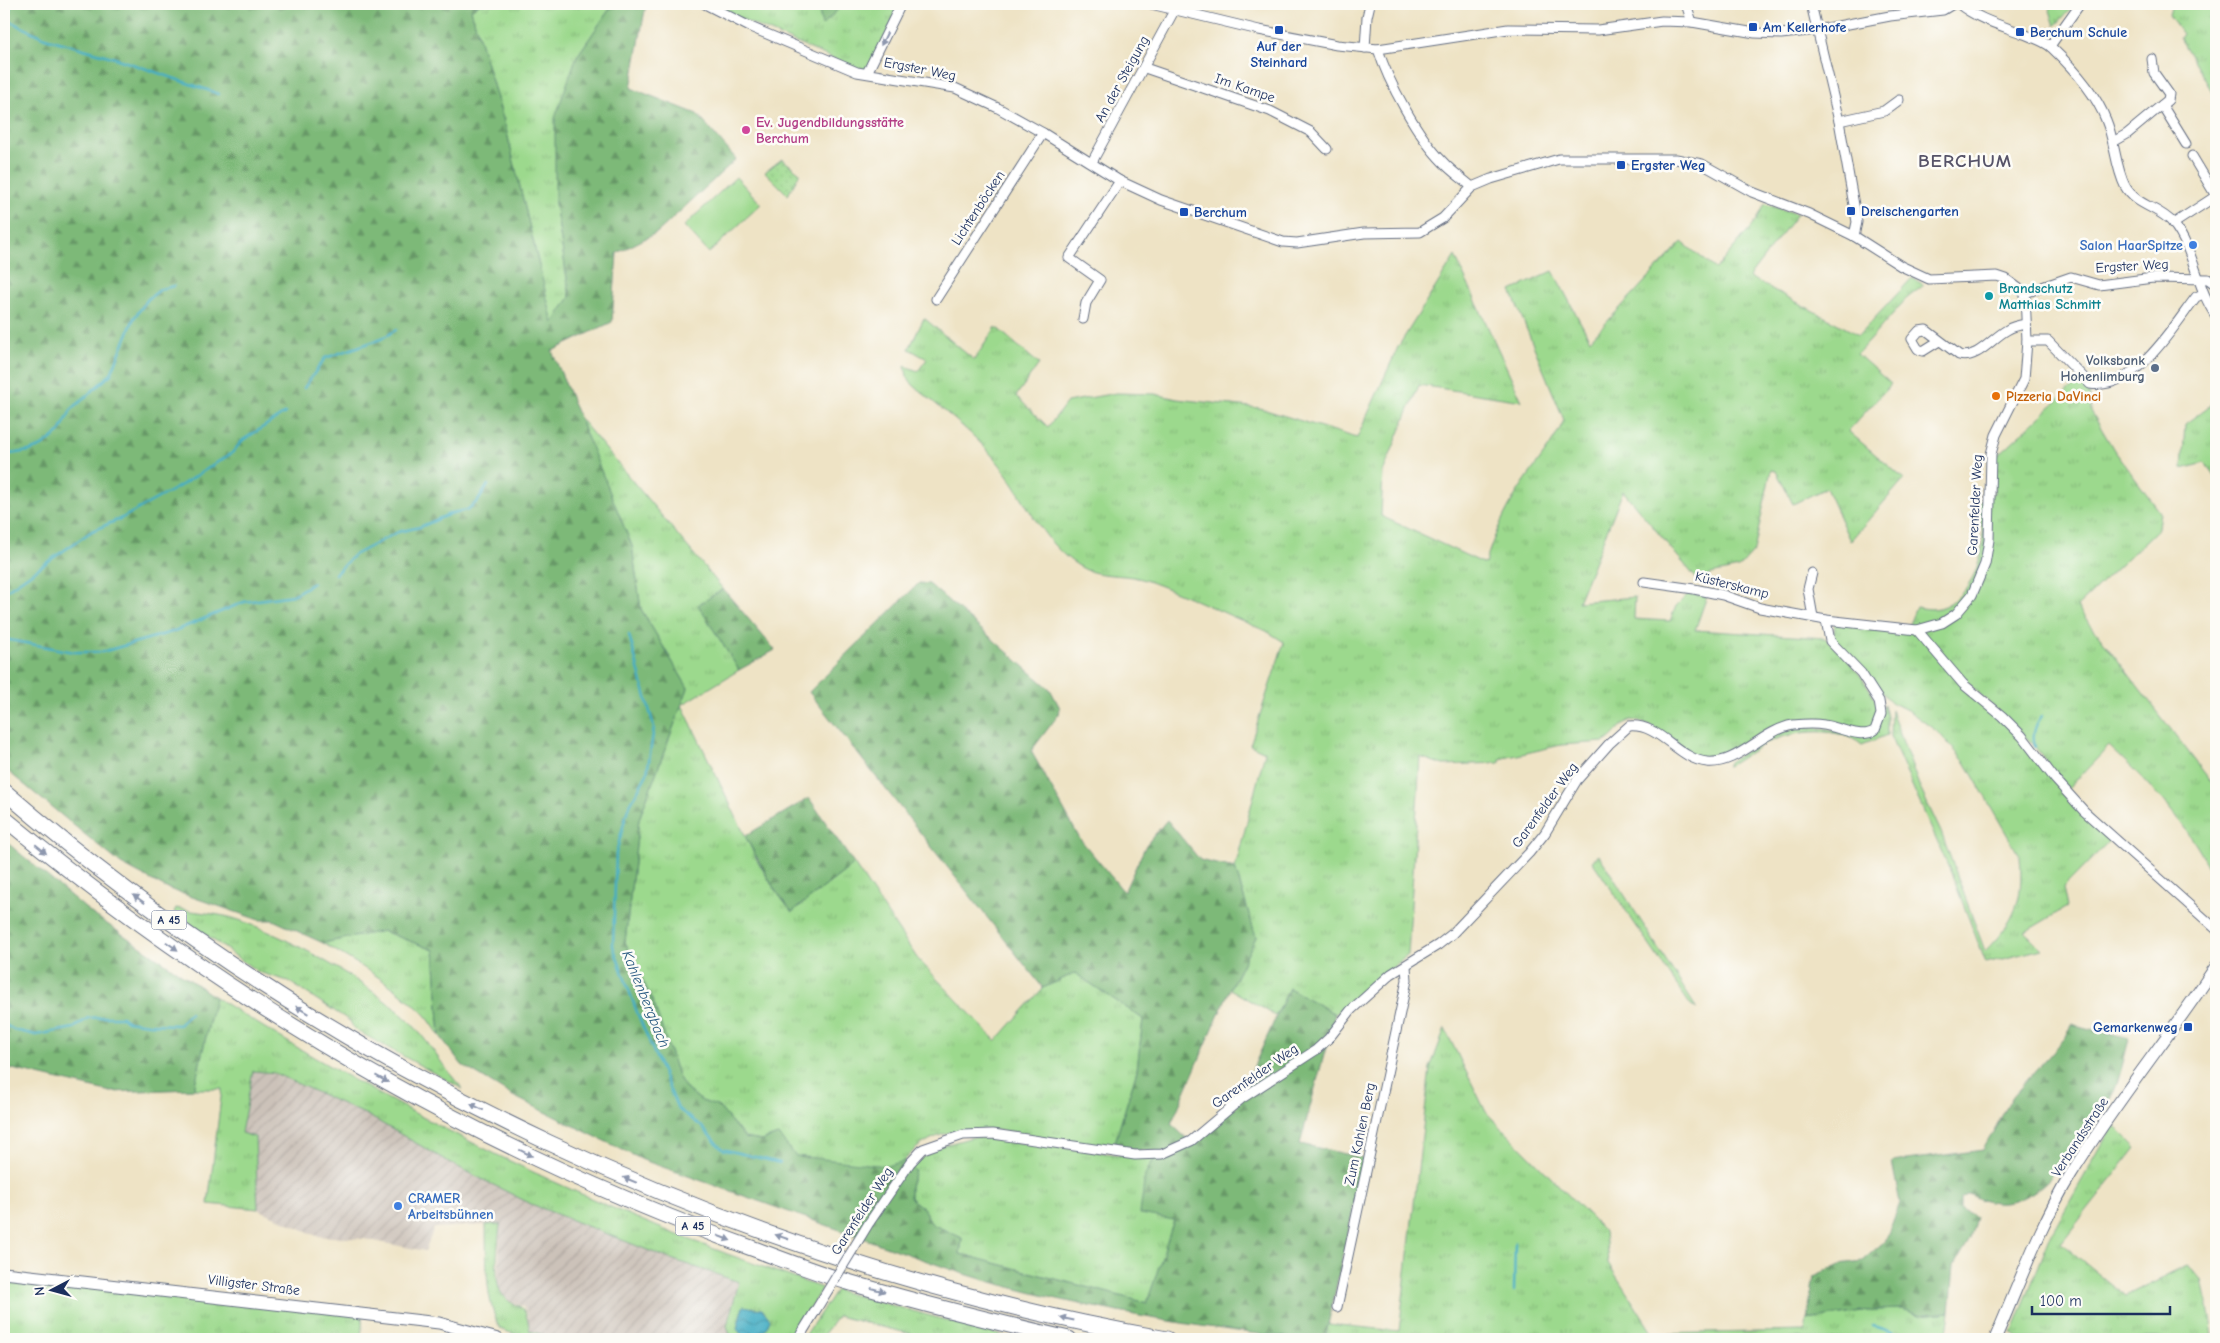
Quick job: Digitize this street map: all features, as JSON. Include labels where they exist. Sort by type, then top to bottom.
[{"type":"highway","name":"A 45","points":[[4,791],[68,847],[230,963],[286,1000],[344,1035],[469,1104],[619,1176],[687,1203],[881,1270],[996,1304],[1167,1339]]},
{"type":"highway","name":"A 45","points":[[4,818],[110,903],[228,986],[339,1056],[462,1122],[572,1176],[660,1214],[846,1282],[966,1315],[1069,1339]]},
{"type":"main road","name":"Verbandsstraße","points":[[1995,1339],[2047,1221],[2070,1176],[2107,1120],[2180,1021],[2216,966]]},
{"type":"main road","name":"Villigster Straße","points":[[4,1273],[439,1323],[474,1336],[498,1339]]},
{"type":"street","name":"Ergster Weg","points":[[705,4],[748,26],[847,68],[955,88],[998,108],[1043,133],[1120,181],[1184,208],[1266,236],[1297,243],[1364,233],[1420,232],[1443,218],[1472,187],[1491,179],[1559,159],[1690,161],[1710,167],[1752,192],[1808,214],[1854,236],[1901,266],[1929,279],[1997,276],[2006,279],[2025,293],[2071,277],[2099,285],[2153,278],[2208,279],[2216,285]]},
{"type":"street","points":[[867,73],[900,4]]},
{"type":"street","points":[[1151,4],[1259,30],[1378,49],[1508,29],[1598,30],[1662,21],[1692,22],[1767,34],[1817,30],[1890,16],[1943,10],[1953,4]]},
{"type":"street","points":[[1365,48],[1367,17],[1370,4]]},
{"type":"street","points":[[1686,4],[1692,22]]},
{"type":"street","points":[[1811,4],[1839,121],[1857,222],[1854,236]]},
{"type":"street","points":[[1959,4],[1973,14],[2050,46],[2091,94],[2107,120],[2126,187],[2143,205],[2157,211],[2173,224],[2192,258],[2203,294],[2216,316]]},
{"type":"street","points":[[2050,46],[2080,4]]},
{"type":"street","name":"An der Steigung","points":[[1092,162],[1145,68],[1175,9]]},
{"type":"street","points":[[1378,49],[1382,65],[1425,140],[1443,162],[1472,187]]},
{"type":"street","points":[[2113,142],[2127,134],[2168,100],[2169,94],[2154,73],[2152,60]]},
{"type":"street","name":"Im Kampe","points":[[1145,68],[1270,111],[1311,132],[1326,149]]},
{"type":"street","points":[[1839,121],[1884,111],[1899,100]]},
{"type":"street","points":[[2162,105],[2186,144]]},
{"type":"street","name":"Lichtenböcken","points":[[936,299],[1043,133]]},
{"type":"street","points":[[2173,224],[2216,196],[2192,156]]},
{"type":"street","points":[[1083,318],[1086,303],[1100,280],[1069,258],[1120,181]]},
{"type":"street","name":"Garenfelder Weg","points":[[798,1339],[869,1223],[910,1162],[923,1149],[963,1135],[992,1134],[1135,1155],[1162,1154],[1191,1141],[1241,1099],[1316,1050],[1329,1038],[1351,1010],[1392,974],[1452,934],[1529,853],[1545,833],[1577,780],[1609,744],[1630,726],[1647,728],[1692,759],[1714,763],[1723,762],[1765,735],[1787,726],[1824,725],[1861,734],[1875,730],[1882,714],[1879,701],[1861,674],[1830,641],[1826,620],[1917,630],[1942,623],[1956,614],[1978,584],[1985,564],[1989,540],[1991,454],[1996,436],[2024,379],[2027,340],[2025,293]]},
{"type":"street","points":[[2027,340],[2048,341],[2090,384],[2122,377],[2140,367],[2196,297],[2203,294]]},
{"type":"street","points":[[1939,341],[1958,355],[1969,356],[2005,330],[2026,324]]},
{"type":"street","points":[[1812,573],[1808,589],[1813,617]]},
{"type":"street","name":"Küsterskamp","points":[[1644,582],[1723,595],[1760,608],[1826,620]]},
{"type":"street","points":[[1917,630],[1963,684],[2002,716],[2022,736],[2055,779],[2084,811],[2216,929]]},
{"type":"street","name":"Zum Kahlen Berg","points":[[1337,1307],[1407,980],[1406,966]]},
{"type":"shaded area","name":"CRAMER Arbeitsbühnen","points":[[253,1071],[274,1074],[367,1115],[454,1165],[531,1204],[665,1257],[739,1282],[732,1306],[730,1337],[732,1339],[558,1339],[530,1331],[527,1313],[523,1306],[511,1302],[501,1293],[498,1286],[500,1224],[434,1228],[425,1251],[364,1239],[317,1236],[258,1209],[255,1137],[241,1134]]},
{"type":"green space","points":[[4,4],[479,4],[471,10],[506,129],[553,323],[570,297],[555,203],[555,118],[576,58],[613,4],[646,4],[631,88],[697,114],[736,159],[658,232],[617,253],[612,322],[552,351],[632,546],[641,609],[688,688],[639,819],[625,942],[653,1002],[679,1078],[687,1090],[702,1101],[719,1107],[745,1138],[761,1141],[778,1135],[796,1156],[886,1166],[905,1161],[915,1171],[910,1186],[910,1198],[923,1208],[932,1224],[962,1238],[960,1254],[1147,1303],[1174,1220],[1140,1214],[1145,1175],[1154,1159],[1153,1151],[1113,1149],[1137,1070],[1143,1019],[1075,973],[1043,988],[809,692],[919,583],[929,584],[1050,689],[1060,708],[1059,714],[1031,751],[1080,839],[1124,892],[1146,845],[1167,820],[1200,860],[1235,868],[1256,937],[1230,989],[1171,1124],[1193,1144],[1236,1106],[1289,988],[1335,1014],[1300,1144],[1364,1158],[1325,1339],[1270,1335],[1183,1323],[1118,1312],[1021,1290],[958,1272],[643,1160],[513,1096],[462,1065],[440,1036],[434,950],[383,931],[323,943],[273,920],[259,920],[166,888],[121,864],[4,768]]},
{"type":"green space","points":[[479,4],[613,4],[576,58],[555,203],[570,297],[553,324],[506,129],[471,10]]},
{"type":"green space","points":[[705,4],[818,5],[822,26],[843,4],[901,4],[867,73]]},
{"type":"green space","points":[[813,4],[843,4],[822,26],[818,5]]},
{"type":"green space","points":[[2048,4],[2075,4],[2055,26]]},
{"type":"green space","points":[[2172,4],[2216,4],[2216,98],[2180,38],[2183,34],[2169,15]]},
{"type":"green space","points":[[782,159],[800,173],[788,195],[765,172]]},
{"type":"green space","points":[[736,177],[761,204],[709,253],[684,226]]},
{"type":"green space","points":[[1765,204],[1797,214],[1749,277],[1859,335],[1912,278],[1924,285],[1906,299],[1857,354],[1891,384],[1848,431],[1904,479],[1850,541],[1826,488],[1793,504],[1776,471],[1771,470],[1754,551],[1739,568],[1711,574],[1700,583],[1623,491],[1578,602],[1635,597],[1634,619],[1670,621],[1676,606],[1688,594],[1707,596],[1695,630],[1825,638],[1857,671],[1871,692],[1876,702],[1878,713],[1872,730],[1807,724],[1782,725],[1765,730],[1729,756],[1713,760],[1691,754],[1653,728],[1631,720],[1604,742],[1561,745],[1500,759],[1500,763],[1443,765],[1420,757],[1408,955],[1335,1014],[1289,988],[1276,1016],[1230,989],[1256,937],[1235,868],[1265,752],[1250,745],[1284,642],[1268,632],[1174,591],[1134,577],[1101,574],[1086,570],[1065,556],[1042,530],[995,459],[966,430],[913,385],[907,376],[905,366],[918,371],[927,359],[909,349],[924,318],[974,360],[996,327],[1039,364],[1016,396],[1048,427],[1067,402],[1116,393],[1155,394],[1177,399],[1259,408],[1357,438],[1398,347],[1455,256],[1522,401],[1419,385],[1383,472],[1381,516],[1485,564],[1504,515],[1564,420],[1511,291],[1553,271],[1590,340],[1682,242],[1716,269],[1756,221]]},
{"type":"green space","points":[[2081,379],[2089,389],[2091,411],[2114,450],[2160,512],[2158,529],[2077,607],[2216,788],[2216,882],[2207,863],[2170,809],[2109,746],[2068,789],[2032,743],[1908,627],[1916,607],[1939,608],[1950,603],[1960,595],[1969,584],[1980,559],[1982,545],[1980,520],[1972,507],[1994,493],[1996,457]]},
{"type":"green space","points":[[2216,401],[2216,478],[2205,463],[2182,469],[2185,424]]},
{"type":"green space","points":[[578,416],[723,589],[699,606],[739,670],[682,705],[757,860],[775,890],[792,912],[854,864],[917,958],[996,1041],[1043,988],[1075,973],[1143,1019],[1137,1070],[1113,1149],[1019,1135],[1017,1132],[966,1130],[941,1135],[929,1140],[898,1164],[865,1167],[841,1164],[795,1156],[778,1135],[761,1141],[745,1138],[719,1107],[702,1101],[687,1090],[679,1078],[653,1002],[625,942],[639,819],[688,688],[641,609],[632,546]]},
{"type":"green space","points":[[723,589],[775,650],[739,670],[698,605]]},
{"type":"green space","points":[[1835,623],[1915,633],[1997,715],[2111,839],[2063,888],[2067,907],[2025,932],[2042,949],[1986,963],[1952,875],[1890,736],[1891,710],[1920,788],[1941,832],[1985,951],[2004,930],[2015,909],[2019,898],[2020,857],[1965,762],[1939,733],[1909,711],[1891,702],[1833,639]]},
{"type":"green space","points":[[1884,704],[1887,717],[1887,735],[1862,745],[1853,739],[1830,732],[1793,734],[1765,743],[1727,767],[1729,762],[1772,734],[1805,726],[1871,735]]},
{"type":"green space","points":[[809,798],[854,864],[792,912],[775,890],[745,836]]},
{"type":"green space","points":[[4,840],[91,913],[215,997],[194,1089],[111,1092],[4,1067]]},
{"type":"green space","points":[[1599,855],[1697,1009],[1691,1006],[1592,861]]},
{"type":"green space","points":[[176,908],[216,914],[260,928],[305,950],[351,977],[392,1006],[409,1021],[463,1089],[354,1029],[350,1021],[288,981],[258,972],[174,912]]},
{"type":"green space","points":[[383,931],[434,950],[440,1036],[426,1016],[413,1003],[376,976],[323,943]]},
{"type":"green space","points":[[215,997],[315,1058],[367,1087],[524,1168],[632,1216],[726,1254],[822,1288],[790,1339],[732,1339],[727,1326],[739,1282],[665,1257],[531,1204],[454,1165],[367,1115],[274,1073],[253,1071],[241,1133],[255,1137],[258,1209],[208,1204],[222,1089],[194,1089]]},
{"type":"green space","points":[[2071,1024],[2129,1039],[2114,1090],[2105,1107],[2062,1163],[2036,1190],[2021,1198],[2005,1203],[1988,1202],[1969,1194],[1961,1198],[1961,1209],[1976,1217],[1970,1239],[1954,1266],[1950,1312],[1920,1315],[1901,1309],[1875,1310],[1807,1320],[1814,1276],[1840,1264],[1862,1261],[1885,1241],[1900,1203],[1892,1162],[1983,1150],[2013,1096],[2066,1037]]},
{"type":"green space","points":[[1445,1029],[1486,1112],[1605,1232],[1608,1263],[1653,1334],[1805,1331],[1807,1320],[1875,1310],[1901,1309],[1920,1315],[1950,1312],[1947,1333],[1943,1339],[1325,1339],[1328,1324],[1399,1331],[1430,1068]]},
{"type":"green space","points":[[2113,1125],[2136,1148],[2061,1243],[2125,1296],[2187,1266],[2203,1279],[2213,1335],[2207,1339],[2020,1339],[2012,1333],[2051,1235]]},
{"type":"green space","points":[[973,1137],[1154,1159],[1145,1175],[1175,1220],[1147,1303],[960,1254],[962,1238],[932,1224],[923,1208],[910,1198],[910,1186],[915,1171],[911,1167],[937,1147]]},
{"type":"green space","points":[[500,1224],[497,1280],[502,1294],[523,1309],[530,1331],[558,1339],[528,1339],[500,1329],[491,1304],[489,1291],[486,1225]]},
{"type":"green space","points":[[4,1278],[363,1314],[361,1339],[4,1339]]},
{"type":"green space","points":[[836,1290],[1015,1339],[931,1339],[838,1316],[820,1339],[803,1339]]},
{"type":"water","points":[[743,1306],[762,1309],[770,1319],[764,1332],[752,1339],[740,1333],[737,1329]]},
{"type":"waterway","points":[[4,21],[7,20],[11,4]]},
{"type":"waterway","points":[[7,20],[45,38],[112,57],[219,94]]},
{"type":"waterway","points":[[4,455],[29,451],[42,446],[60,432],[71,410],[111,374],[134,318],[148,299],[161,289],[174,286]]},
{"type":"waterway","points":[[304,388],[325,358],[381,339],[396,330]]},
{"type":"waterway","points":[[4,592],[92,531],[122,518],[180,486],[232,453],[243,440],[285,413]]},
{"type":"waterway","points":[[335,574],[354,555],[398,532],[420,527],[452,513],[467,510],[478,501],[488,485]]},
{"type":"waterway","points":[[4,639],[74,652],[102,652],[172,632],[244,602],[293,595],[313,583]]},
{"type":"waterway","name":"Kahlenbergbach","points":[[629,635],[654,727],[647,774],[628,808],[616,853],[613,946],[638,1015],[678,1109],[701,1126],[722,1149],[780,1163]]},
{"type":"waterway","points":[[2035,747],[2034,731],[2042,716]]},
{"type":"waterway","points":[[4,1024],[14,1030],[36,1035],[74,1028],[88,1018],[122,1017],[127,1021],[179,1025],[190,1013]]},
{"type":"waterway","points":[[1514,1291],[1515,1243]]},
{"type":"waterway","points":[[1873,1326],[1892,1332],[1904,1339]]},
{"type":"place","name":"Am Kellerhofe","points":[[1753,27]]},
{"type":"place","name":"Auf der Steinhard","points":[[1279,30]]},
{"type":"place","name":"Berchum Schule","points":[[2020,32]]},
{"type":"place","name":"Ev. Jugendbildungsstätte Berchum","points":[[746,130]]},
{"type":"place","name":"Ergster Weg","points":[[1621,165]]},
{"type":"place","name":"Dreischengarten","points":[[1851,211]]},
{"type":"place","name":"Berchum","points":[[1184,212]]},
{"type":"place","name":"Salon HaarSpitze","points":[[2193,245]]},
{"type":"place","name":"Brandschutz Matthias Schmitt","points":[[1989,296]]},
{"type":"place","name":"Volksbank Hohenlimburg","points":[[2155,368]]},
{"type":"place","name":"Pizzeria DaVinci","points":[[1996,396]]},
{"type":"place","name":"Gemarkenweg","points":[[2188,1027]]},
{"type":"place","name":"CRAMER Arbeitsbühnen","points":[[398,1206]]},
{"type":"district","name":"BERCHUM","points":[[1965,161]]}]
